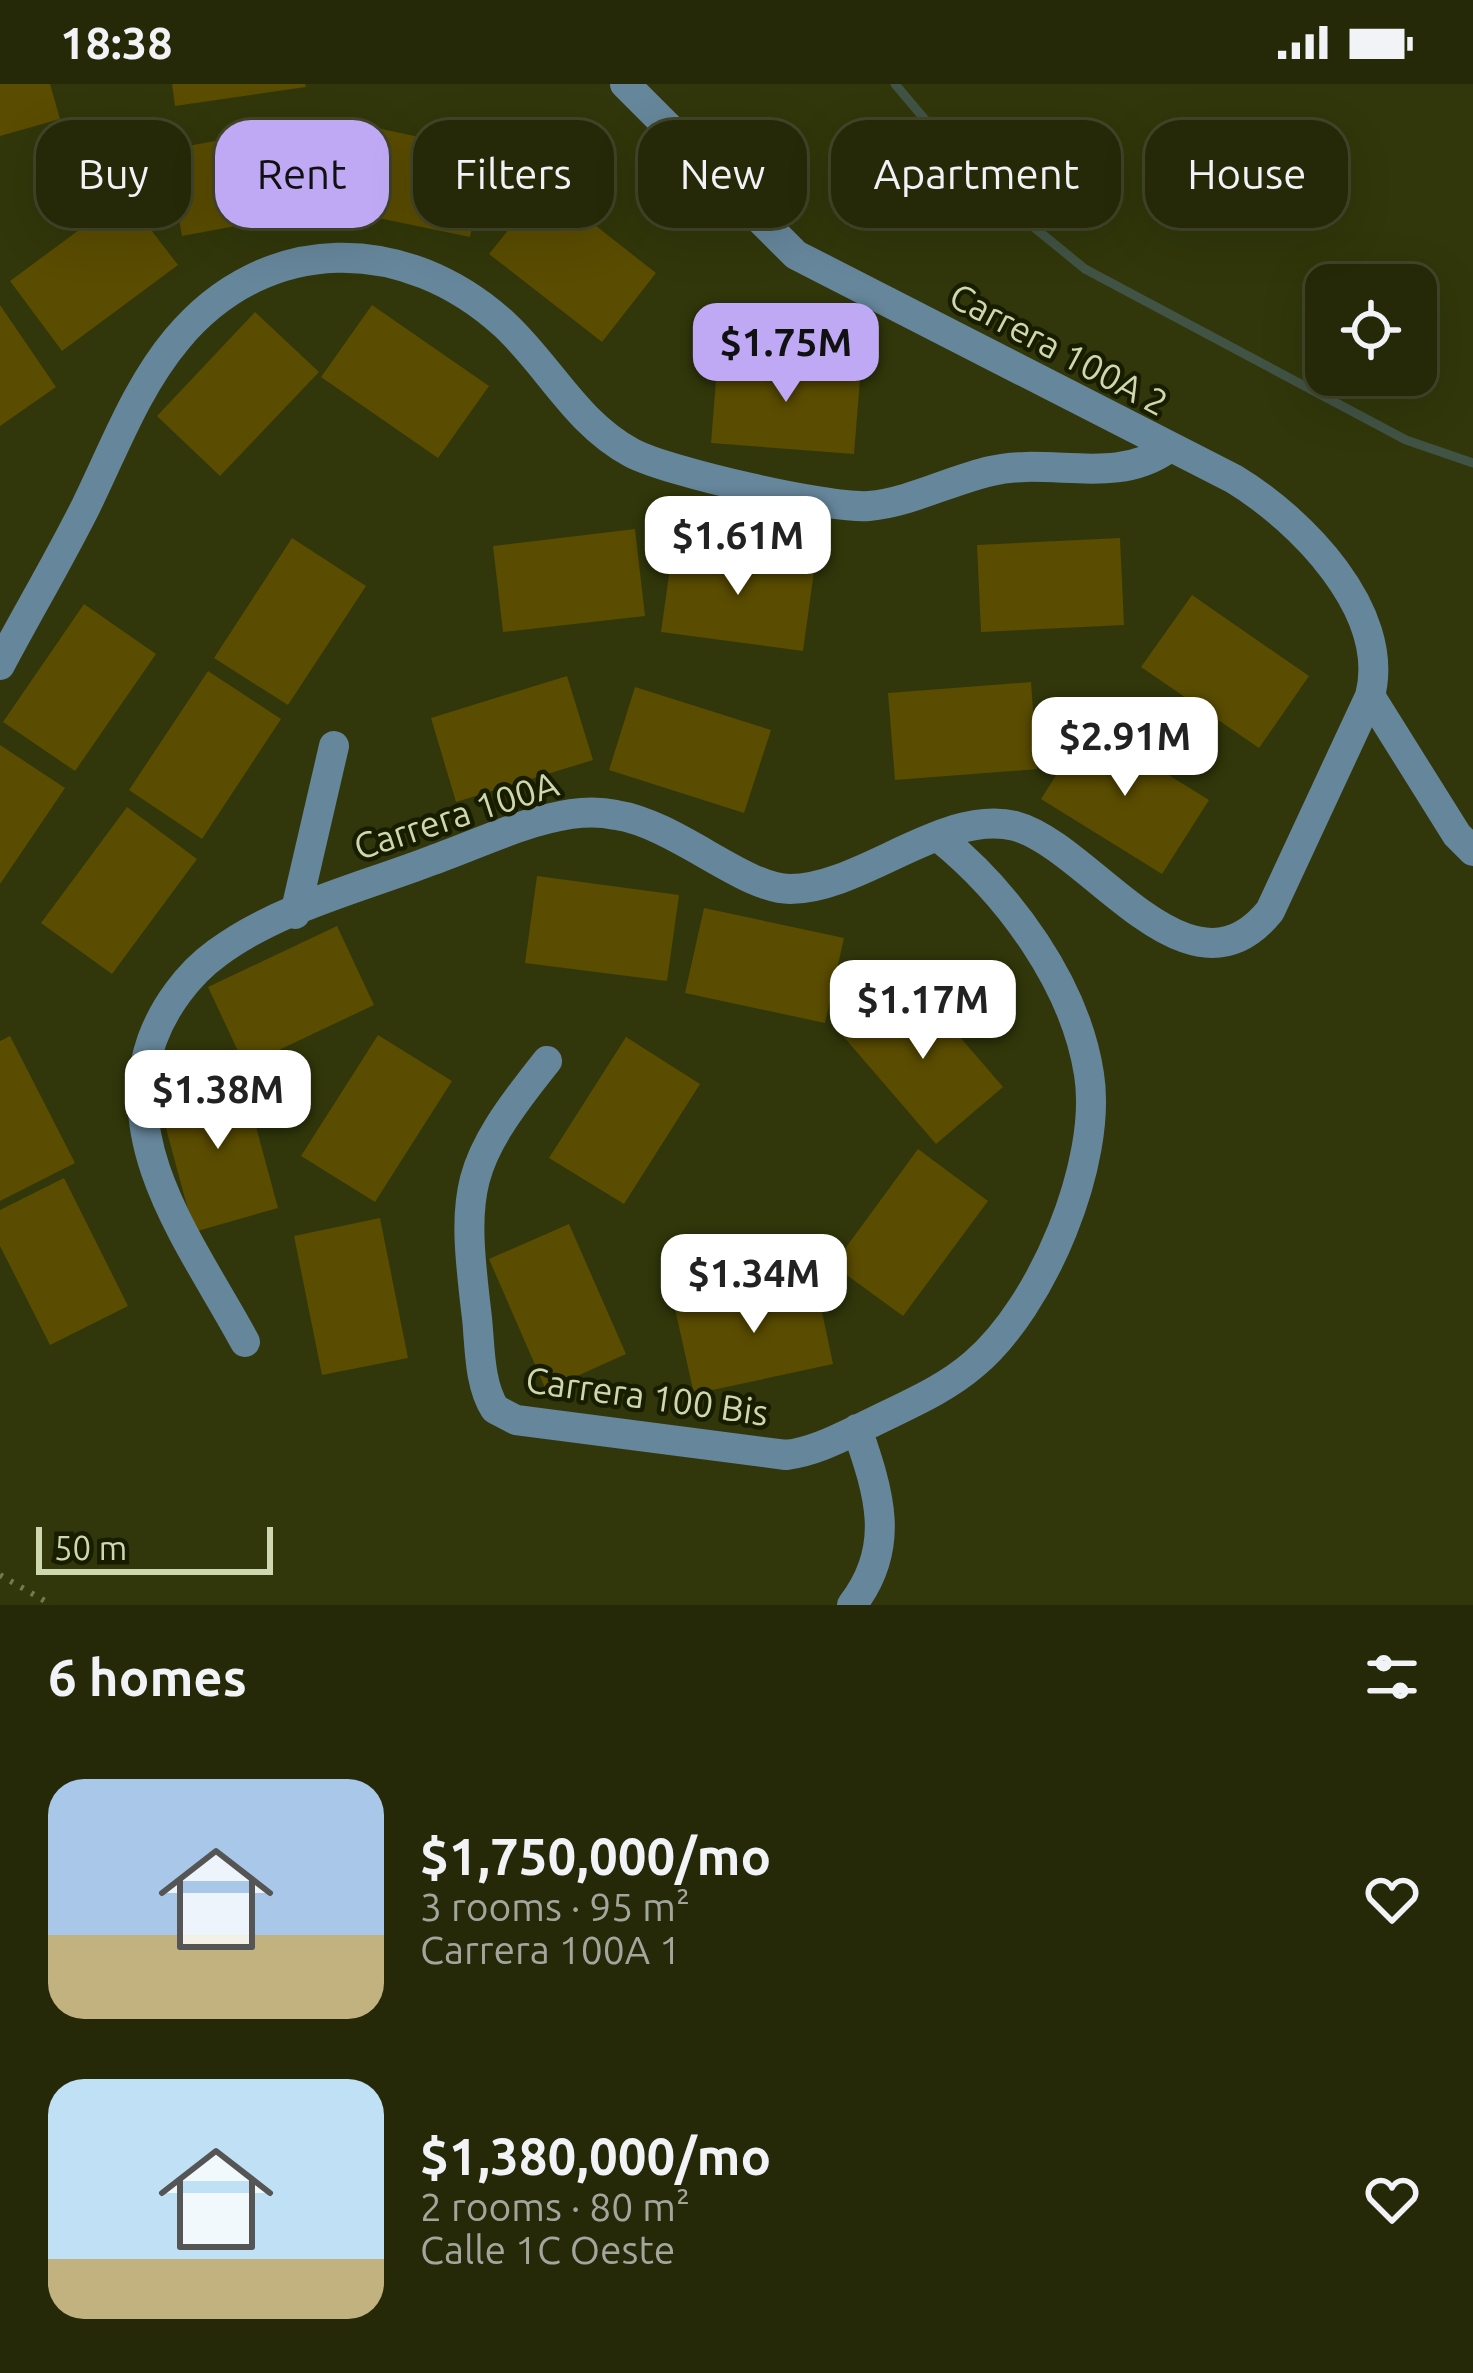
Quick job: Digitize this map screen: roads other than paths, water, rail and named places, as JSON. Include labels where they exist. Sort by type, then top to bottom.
[{"type":"street","name":"Carrera 100A 2","points":[[625,84],[796,255],[1167,449],[1234,479],[1287,520],[1347,592],[1373,656],[1370,696]]},
{"type":"street","points":[[0,665],[133,408],[179,337],[232,292],[281,266],[327,257],[403,263],[479,305],[527,349],[593,428],[634,454],[694,474],[874,506],[992,470],[1123,469],[1167,449]]},
{"type":"street","points":[[1370,696],[1456,835],[1473,851]]},
{"type":"street","name":"Carrera 100A","points":[[245,1342],[153,1166],[143,1089],[153,1037],[194,973],[239,939],[484,841],[573,814],[639,820],[775,888],[818,885],[986,825],[1020,827],[1050,843],[1170,932],[1198,942],[1231,938],[1259,924],[1270,911],[1370,696]]},
{"type":"street","points":[[295,914],[334,746]]},
{"type":"street","name":"Carrera 100 Bis","points":[[548,1061],[496,1126],[470,1184],[466,1232],[484,1383],[495,1409],[516,1420],[786,1455],[857,1430],[954,1379],[1009,1326],[1064,1225],[1089,1125],[1089,1074],[1060,993],[1000,896],[940,838]]},
{"type":"street","points":[[852,1605],[874,1570],[883,1541],[876,1487],[857,1430]]},
{"type":"waterway","points":[[895,84],[976,180],[1085,269],[1406,440],[1473,463]]}]
